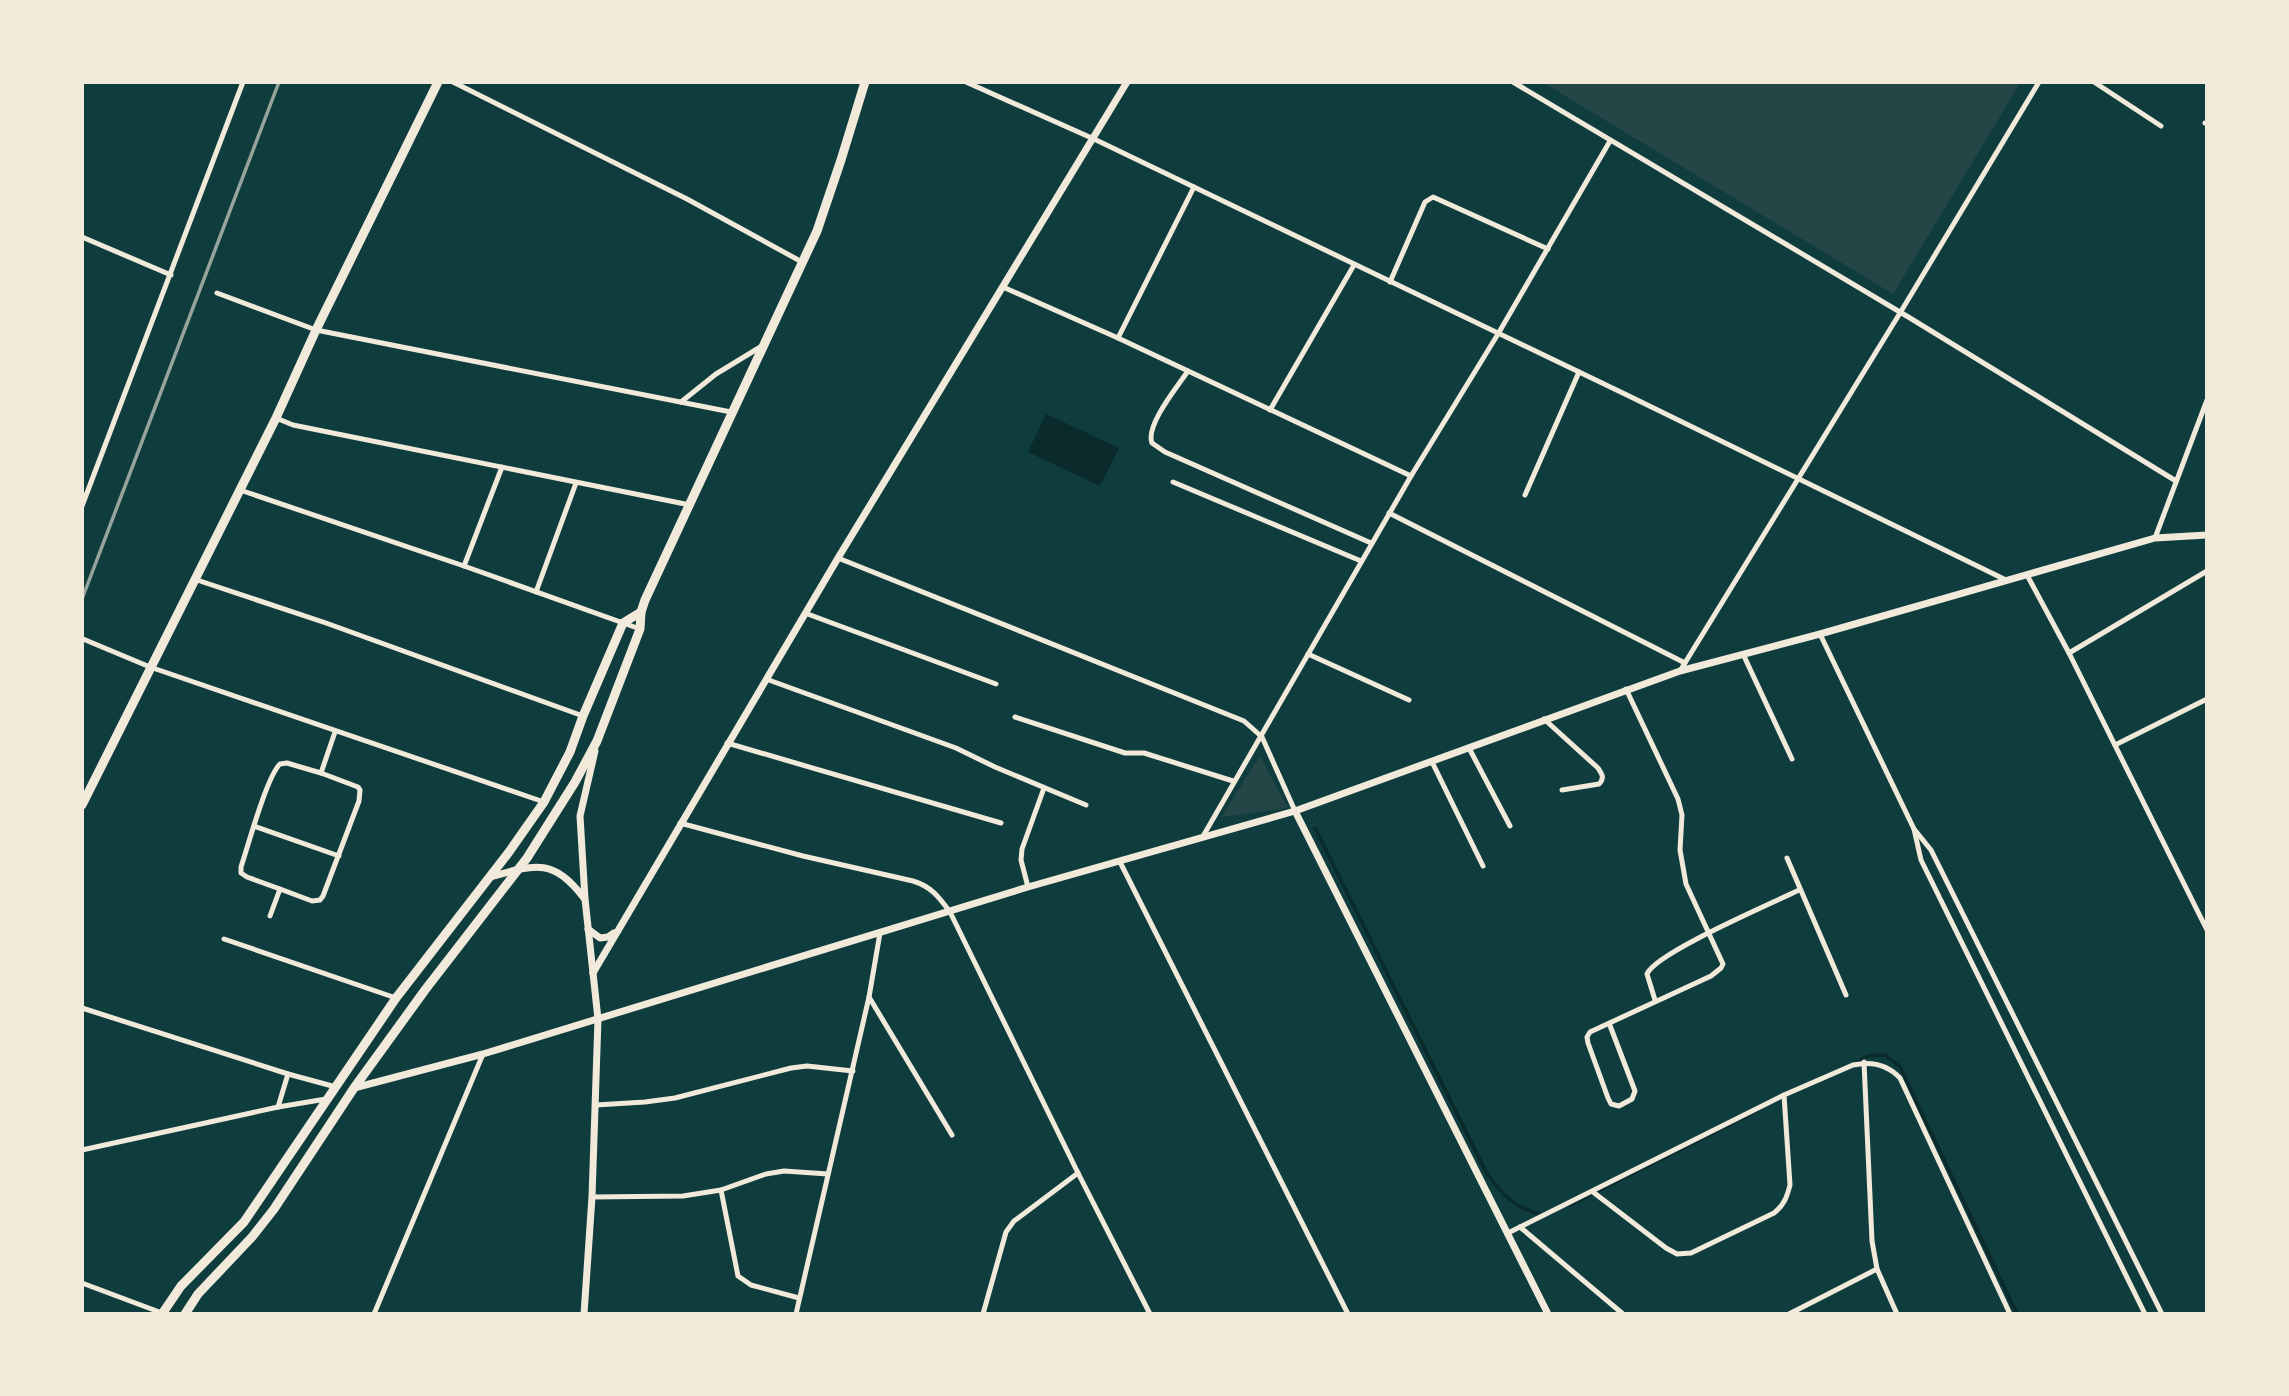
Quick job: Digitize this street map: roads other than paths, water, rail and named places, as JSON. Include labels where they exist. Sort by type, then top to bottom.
[{"type":"main road","points":[[185,1314],[198,1294],[252,1237],[274,1209],[354,1088],[425,990],[518,870],[575,782],[597,741],[640,629],[640,612],[817,231],[865,82]]},
{"type":"main road","points":[[82,805],[276,418],[437,83]]},
{"type":"main road","points":[[162,1314],[181,1286],[244,1222],[396,998],[490,877],[544,802],[563,766],[623,623],[640,612]]},
{"type":"street","points":[[82,506],[243,82]]},
{"type":"street","points":[[453,82],[687,199],[802,262]]},
{"type":"street","points":[[966,82],[1094,139],[2006,580]]},
{"type":"street","points":[[593,972],[838,558],[1128,82]]},
{"type":"street","points":[[1513,82],[2176,481]]},
{"type":"street","points":[[1680,671],[2039,82]]},
{"type":"street","points":[[2094,82],[2161,126]]},
{"type":"street","points":[[1202,838],[1371,543],[1498,334],[1610,141]]},
{"type":"street","points":[[1118,338],[1194,187]]},
{"type":"street","points":[[1390,282],[1425,202],[1433,197],[1548,249]]},
{"type":"street","points":[[82,237],[171,275]]},
{"type":"street","points":[[1270,410],[1354,265]]},
{"type":"street","points":[[1003,287],[1411,476]]},
{"type":"street","points":[[217,293],[316,330],[732,412]]},
{"type":"street","points":[[681,402],[716,374],[762,346]]},
{"type":"street","points":[[1188,371],[1161,411],[1150,435],[1152,443],[1164,452],[1371,543]]},
{"type":"street","points":[[1525,495],[1579,372]]},
{"type":"street","points":[[2155,538],[2207,400]]},
{"type":"street","points":[[276,418],[293,425],[690,506]]},
{"type":"street","points":[[464,566],[502,467]]},
{"type":"street","points":[[1173,482],[1361,561]]},
{"type":"street","points":[[536,592],[576,483]]},
{"type":"street","points":[[240,490],[640,629]]},
{"type":"street","points":[[1389,513],[1685,663]]},
{"type":"street","points":[[354,1088],[483,1054],[1028,887],[1295,811],[1680,671],[1820,634],[2155,538],[2207,535]]},
{"type":"street","points":[[838,558],[1234,717],[1254,728],[1262,737],[1295,811],[1548,1314]]},
{"type":"street","points":[[2069,653],[2207,571]]},
{"type":"street","points":[[2027,575],[2069,653],[2207,930]]},
{"type":"street","points":[[194,579],[326,623],[583,716]]},
{"type":"street","points":[[805,613],[996,684]]},
{"type":"street","points":[[1820,634],[1914,829],[1931,850],[2162,1314]]},
{"type":"street","points":[[83,639],[150,667],[544,802]]},
{"type":"street","points":[[1308,654],[1409,700]]},
{"type":"street","points":[[1744,654],[1792,759]]},
{"type":"street","points":[[766,679],[956,748],[1086,805]]},
{"type":"street","points":[[1609,1023],[1635,1091],[1632,1099],[1619,1106],[1611,1104],[1608,1098],[1587,1037],[1590,1032],[1655,1000],[1711,976],[1721,968],[1722,961],[1686,884],[1680,850],[1682,816],[1678,799],[1626,690]]},
{"type":"street","points":[[2115,745],[2207,699]]},
{"type":"street","points":[[1015,717],[1125,753],[1144,753],[1233,781]]},
{"type":"street","points":[[1544,719],[1603,775],[1599,784],[1562,790]]},
{"type":"street","points":[[321,773],[335,732]]},
{"type":"street","points":[[584,1314],[592,1197],[598,1019],[585,899],[580,816],[597,741]]},
{"type":"street","points":[[727,743],[1001,823]]},
{"type":"street","points":[[1469,748],[1510,826]]},
{"type":"street","points":[[1432,762],[1483,866]]},
{"type":"street","points":[[287,763],[321,773],[354,785],[360,790],[359,801],[320,900],[312,901],[241,873],[240,867],[254,826],[274,772],[280,764],[287,763]]},
{"type":"street","points":[[1028,887],[1021,860],[1022,849],[1044,788]]},
{"type":"street","points":[[681,823],[803,856],[887,874],[927,886],[936,893],[950,912],[1150,1314]]},
{"type":"street","points":[[254,826],[338,856]]},
{"type":"street","points":[[1914,829],[1917,849],[1933,884],[2145,1314]]},
{"type":"street","points":[[1787,858],[1846,995]]},
{"type":"street","points":[[1120,862],[1348,1314]]},
{"type":"street","points":[[490,877],[534,867],[550,869],[562,874],[585,899]]},
{"type":"street","points":[[271,916],[280,889]]},
{"type":"street","points":[[1655,1000],[1647,974],[1654,964],[1709,933],[1799,890]]},
{"type":"street","points":[[588,929],[600,938],[608,937],[617,931]]},
{"type":"street","points":[[796,1314],[853,1071],[880,933]]},
{"type":"street","points":[[224,939],[396,998]]},
{"type":"street","points":[[869,997],[952,1135]]},
{"type":"street","points":[[82,1008],[336,1087]]},
{"type":"street","points":[[374,1314],[483,1054]]},
{"type":"street","points":[[1864,1062],[1872,1241],[1877,1269],[1897,1314]]},
{"type":"street","points":[[1508,1233],[1784,1095],[1853,1065],[1876,1063],[1895,1072],[1906,1088],[2010,1314]]},
{"type":"street","points":[[596,1105],[675,1098],[791,1068],[807,1066],[853,1071]]},
{"type":"street","points":[[278,1107],[288,1074]]},
{"type":"street","points":[[1593,1192],[1677,1254],[1691,1253],[1773,1213],[1781,1208],[1790,1185],[1784,1095]]},
{"type":"street","points":[[82,1150],[329,1098]]},
{"type":"street","points":[[592,1197],[671,1197],[721,1190],[766,1174],[784,1171],[828,1174]]},
{"type":"street","points":[[983,1314],[1006,1232],[1014,1221],[1078,1173]]},
{"type":"street","points":[[721,1190],[738,1276],[751,1285],[799,1298]]},
{"type":"street","points":[[1520,1227],[1623,1314]]},
{"type":"street","points":[[1789,1314],[1877,1269]]},
{"type":"street","points":[[82,1283],[162,1314]]},
{"type":"waterway","points":[[1315,828],[1486,1172],[1509,1199],[1541,1215]]},
{"type":"waterway","points":[[1855,1063],[1868,1056],[1885,1055],[1900,1067],[2017,1314]]},
{"type":"waterway","points":[[1570,1205],[1757,1111]]},
{"type":"railway","points":[[82,599],[279,82]]}]
